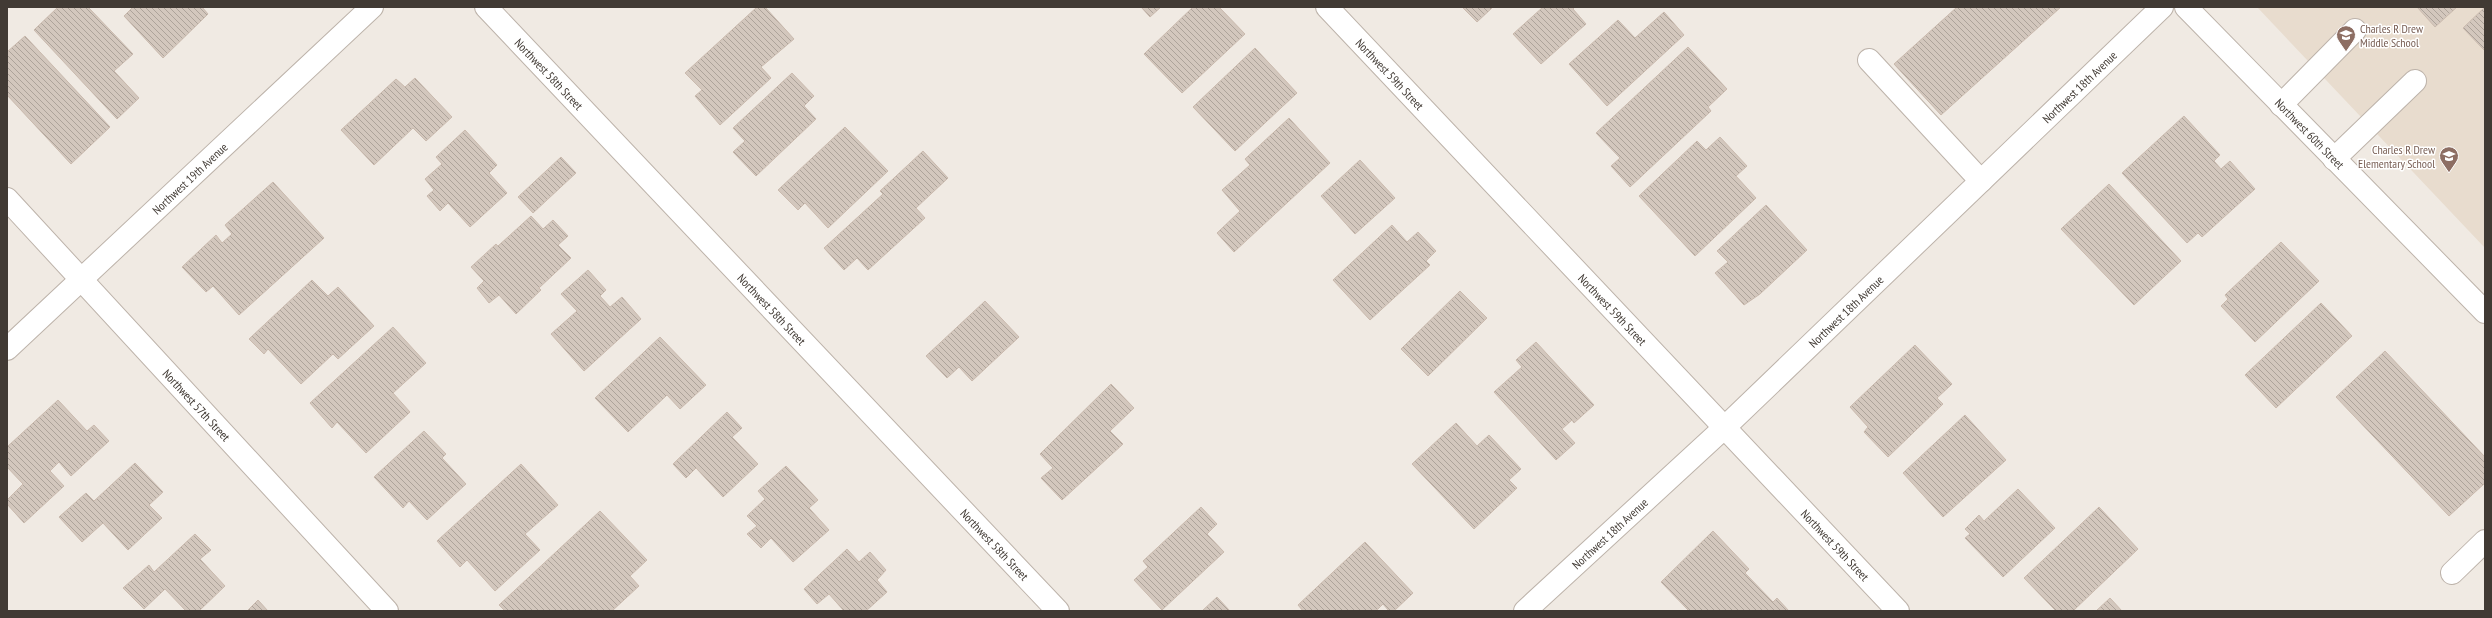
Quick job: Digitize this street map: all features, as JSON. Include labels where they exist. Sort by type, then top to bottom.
[{"type":"street","name":"Northwest 19th Avenue","points":[[7,349],[372,7]]},
{"type":"street","name":"Northwest 58th Street","points":[[486,7],[1058,611]]},
{"type":"street","name":"Northwest 59th Street","points":[[1327,7],[1898,611]]},
{"type":"street","name":"Northwest 18th Avenue","points":[[1525,611],[1725,428],[2162,7]]},
{"type":"street","name":"Northwest 60th Street","points":[[2186,7],[2485,312]]},
{"type":"street","points":[[2281,105],[2355,30]]},
{"type":"street","points":[[1869,60],[1981,181]]},
{"type":"street","points":[[2334,159],[2416,81]]},
{"type":"street","name":"Northwest 57th Street","points":[[7,199],[387,611]]},
{"type":"street","points":[[2452,572],[2485,541]]},
{"type":"shaded area","name":"Charles R Drew Elementary School","points":[[2257,7],[2485,7],[2485,248],[2343,98]]},
{"type":"building","points":[[58,7],[88,7],[133,54],[114,71],[139,98],[117,119],[34,30]]},
{"type":"building","points":[[133,7],[202,7],[208,14],[163,58],[124,16]]},
{"type":"building","points":[[757,7],[765,7],[794,39],[761,67],[771,78],[720,125],[695,96],[702,90],[685,73]]},
{"type":"building","points":[[1141,7],[1161,7],[1150,17]]},
{"type":"building","points":[[1193,7],[1219,7],[1245,34],[1182,93],[1144,54]]},
{"type":"building","points":[[1462,7],[1493,7],[1477,22]]},
{"type":"building","points":[[1543,7],[1575,7],[1573,9],[1586,24],[1541,64],[1513,34]]},
{"type":"building","points":[[1957,7],[2061,7],[1941,115],[1894,64]]},
{"type":"building","points":[[2417,7],[2457,7],[2435,27]]},
{"type":"building","points":[[2485,7],[2485,51],[2463,28]]},
{"type":"building","points":[[1664,12],[1684,35],[1607,106],[1569,64],[1618,20],[1635,38]]},
{"type":"building","points":[[25,36],[110,127],[71,164],[7,95],[7,52]]},
{"type":"building","points":[[1688,47],[1727,89],[1708,107],[1711,111],[1630,187],[1611,166],[1620,158],[1596,133]]},
{"type":"building","points":[[1255,48],[1297,93],[1235,151],[1193,107]]},
{"type":"building","points":[[792,73],[814,96],[804,106],[816,119],[756,176],[733,152],[745,141],[733,128]]},
{"type":"building","points":[[415,78],[452,117],[426,141],[413,128],[374,165],[341,130],[396,79],[405,87]]},
{"type":"building","points":[[2184,116],[2220,155],[2214,161],[2221,169],[2230,161],[2255,189],[2202,237],[2198,233],[2187,243],[2122,173]]},
{"type":"building","points":[[1289,118],[1330,163],[1234,252],[1217,233],[1240,211],[1222,190],[1250,165],[1245,159]]},
{"type":"building","points":[[845,127],[888,171],[828,228],[805,203],[798,210],[778,190]]},
{"type":"building","points":[[465,130],[497,165],[489,173],[507,193],[470,227],[448,203],[440,211],[427,196],[434,190],[425,179],[442,164],[436,157]]},
{"type":"building","points":[[1720,137],[1747,166],[1736,176],[1756,198],[1695,256],[1639,196],[1697,141],[1706,150]]},
{"type":"building","points":[[923,151],[948,178],[916,208],[925,218],[868,270],[857,258],[844,270],[824,248],[883,194],[880,191]]},
{"type":"building","points":[[561,157],[576,173],[533,213],[518,197]]},
{"type":"building","points":[[1360,160],[1395,198],[1355,234],[1321,196]]},
{"type":"building","points":[[273,182],[324,238],[239,315],[213,286],[206,292],[182,267],[216,235],[222,243],[232,234],[225,225]]},
{"type":"building","points":[[2109,184],[2181,261],[2134,305],[2061,229]]},
{"type":"building","points":[[1766,205],[1807,250],[1760,294],[1744,305],[1715,273],[1728,262],[1717,251]]},
{"type":"building","points":[[531,216],[543,229],[553,220],[568,236],[558,245],[571,258],[539,288],[541,290],[516,314],[499,295],[489,303],[477,288],[484,281],[471,267],[496,244],[498,246]]},
{"type":"building","points":[[1392,225],[1407,242],[1418,232],[1436,251],[1426,261],[1430,265],[1370,320],[1333,280]]},
{"type":"building","points":[[2281,242],[2319,281],[2255,342],[2221,306],[2228,299],[2225,295]]},
{"type":"building","points":[[588,270],[606,290],[600,296],[610,307],[622,297],[641,319],[584,371],[551,334],[577,311],[561,294]]},
{"type":"building","points":[[312,280],[328,296],[338,287],[374,326],[338,359],[333,354],[301,384],[268,349],[264,354],[249,339]]},
{"type":"building","points":[[1460,291],[1487,318],[1428,376],[1401,349]]},
{"type":"building","points":[[985,301],[1019,337],[972,381],[959,367],[947,378],[926,356]]},
{"type":"building","points":[[2321,303],[2352,336],[2276,408],[2245,375]]},
{"type":"building","points":[[393,327],[426,363],[393,393],[410,412],[366,453],[337,422],[332,428],[310,403]]},
{"type":"building","points":[[660,337],[706,385],[680,409],[667,395],[628,432],[595,398]]},
{"type":"building","points":[[1536,342],[1594,405],[1574,423],[1572,420],[1562,429],[1575,443],[1556,460],[1494,392],[1522,367],[1516,360]]},
{"type":"building","points":[[1915,345],[1952,384],[1937,398],[1943,404],[1888,457],[1864,432],[1868,427],[1850,407]]},
{"type":"building","points":[[2385,351],[2485,457],[2485,483],[2449,516],[2336,397]]},
{"type":"building","points":[[1111,384],[1134,408],[1110,431],[1123,444],[1062,500],[1041,478],[1053,468],[1040,454]]},
{"type":"building","points":[[58,400],[87,431],[94,425],[109,441],[71,476],[59,462],[50,471],[64,486],[24,523],[7,504],[7,500],[23,484],[7,467],[7,447]]},
{"type":"building","points":[[727,412],[742,428],[732,437],[758,464],[723,497],[696,468],[686,478],[673,464]]},
{"type":"building","points":[[1965,415],[2006,460],[1943,517],[1903,473]]},
{"type":"building","points":[[1456,423],[1477,446],[1489,435],[1521,469],[1509,480],[1517,488],[1474,529],[1412,464]]},
{"type":"building","points":[[424,431],[446,454],[442,458],[466,484],[427,520],[409,501],[403,508],[374,477]]},
{"type":"building","points":[[135,463],[163,492],[149,505],[162,518],[128,550],[103,523],[82,542],[59,517],[86,493],[94,501]]},
{"type":"building","points":[[521,464],[558,505],[525,534],[540,550],[495,591],[467,560],[460,567],[437,541]]},
{"type":"building","points":[[786,466],[818,500],[809,508],[829,530],[793,562],[771,538],[761,548],[747,534],[757,526],[747,516],[765,499],[758,491]]},
{"type":"building","points":[[2018,489],[2055,528],[2003,577],[1965,538],[1970,534],[1965,529],[1979,515],[1984,521]]},
{"type":"building","points":[[1201,507],[1217,524],[1207,534],[1224,552],[1162,610],[1134,580],[1148,567],[1143,561]]},
{"type":"building","points":[[2099,507],[2138,549],[2073,611],[2056,611],[2024,578]]},
{"type":"building","points":[[600,511],[647,560],[630,576],[639,586],[612,611],[505,611],[499,605]]},
{"type":"building","points":[[1713,531],[1749,569],[1745,573],[1773,602],[1777,598],[1789,611],[1689,611],[1661,582]]},
{"type":"building","points":[[195,534],[211,550],[200,559],[225,586],[199,611],[186,611],[165,589],[144,609],[123,588],[149,565],[154,572]]},
{"type":"building","points":[[1365,542],[1413,593],[1394,611],[1389,611],[1383,604],[1376,611],[1303,611],[1298,605]]},
{"type":"building","points":[[847,549],[859,562],[870,552],[886,570],[877,580],[887,592],[866,611],[844,611],[829,594],[817,604],[804,589]]},
{"type":"building","points":[[1217,597],[1230,611],[1202,611]]},
{"type":"building","points":[[2110,598],[2122,611],[2096,611]]},
{"type":"building","points":[[258,600],[268,611],[247,611]]},
{"type":"place","name":"Charles R Drew Middle School","points":[[2346,52]]},
{"type":"place","name":"Charles R Drew Elementary School","points":[[2449,173]]}]
